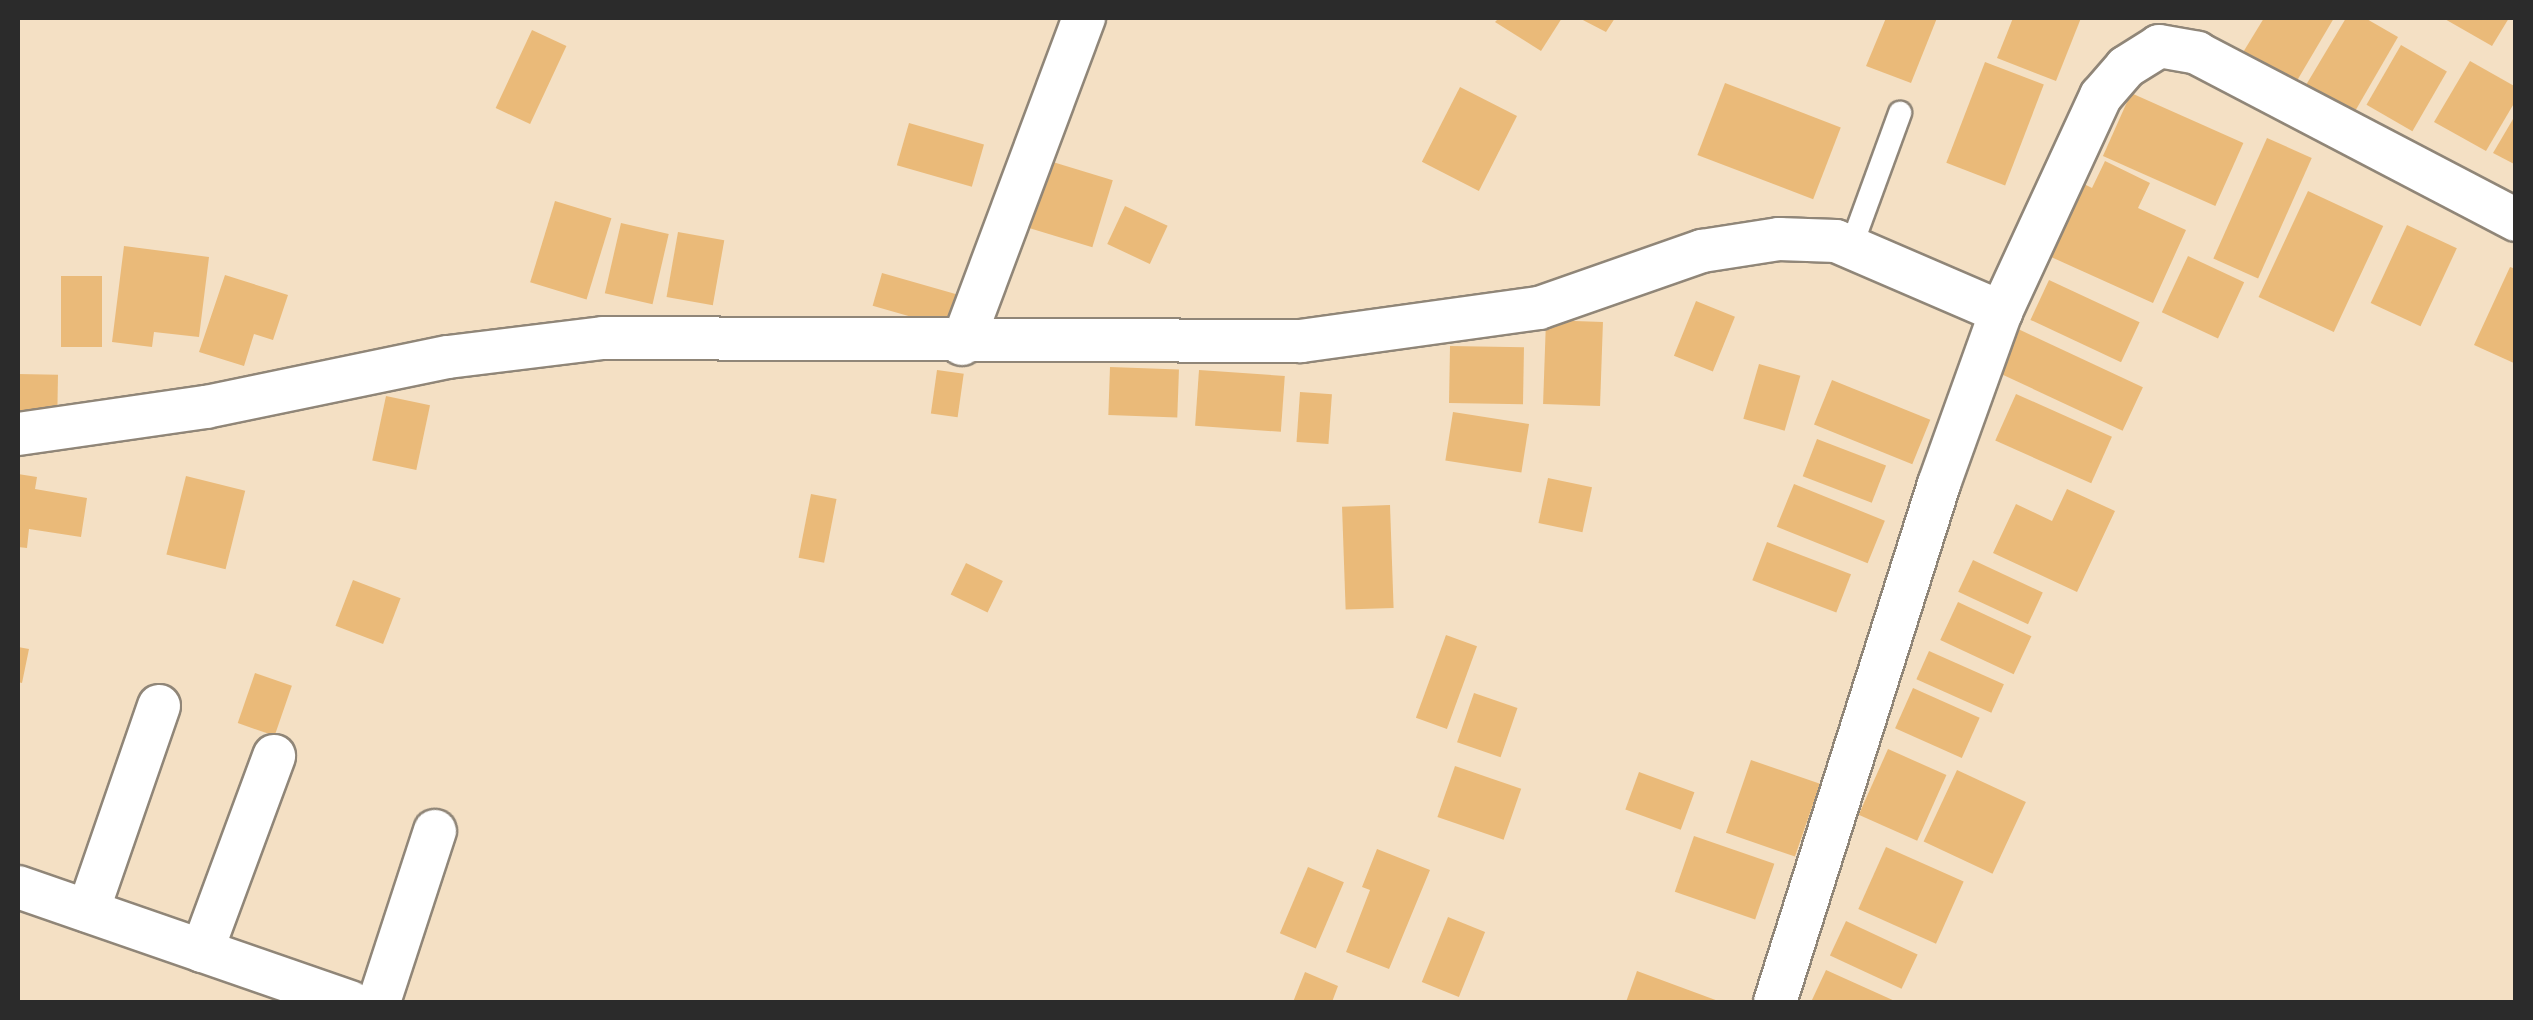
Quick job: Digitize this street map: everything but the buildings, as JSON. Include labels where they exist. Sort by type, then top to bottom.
[{"type":"street","points":[[962,344],[1084,18]]},
{"type":"street","points":[[1775,1002],[1939,484],[2001,312],[2101,96],[2154,32],[2516,220]]},
{"type":"street","points":[[18,434],[206,407],[448,357],[603,338],[962,344],[1301,341],[1539,308],[1702,251],[1780,239],[1851,247],[2001,312]]},
{"type":"street","points":[[88,911],[159,706]]},
{"type":"street","points":[[202,950],[274,756]]},
{"type":"street","points":[[379,1002],[435,831]]},
{"type":"street","points":[[18,886],[352,1002]]},
{"type":"lane","points":[[1851,247],[1900,113]]}]
